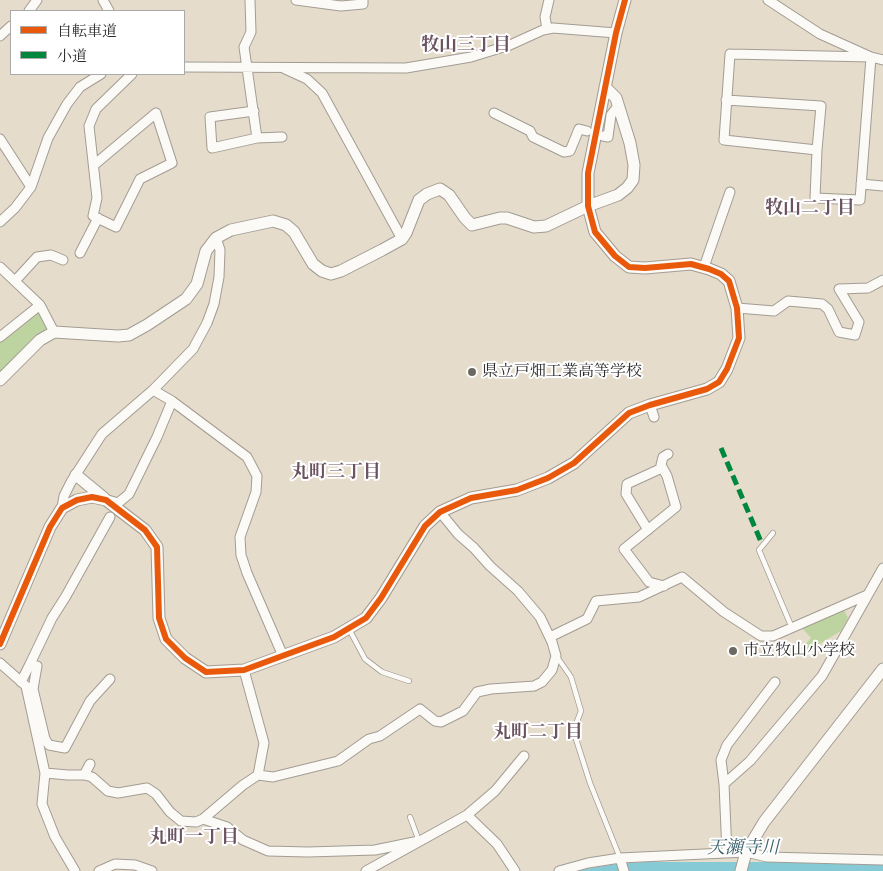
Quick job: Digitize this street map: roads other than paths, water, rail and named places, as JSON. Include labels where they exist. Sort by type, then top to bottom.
[{"type":"street","points":[[250,0],[251,32],[244,47],[257,138]]},
{"type":"street","points":[[296,0],[340,6],[363,4],[363,0]]},
{"type":"street","points":[[547,29],[545,16],[549,0]]},
{"type":"street","points":[[76,475],[145,530],[157,547],[158,618],[166,639],[185,658],[206,672],[244,670],[334,637],[366,618],[381,598],[424,526],[440,512],[472,498],[517,490],[548,478],[574,462],[629,414],[650,405],[707,389],[719,382],[727,369],[739,338],[737,308],[729,281],[721,274],[691,264],[644,268],[629,266],[615,256],[595,232],[588,206],[588,173],[616,32],[626,0]]},
{"type":"street","points":[[768,0],[820,34],[883,60]]},
{"type":"street","points":[[0,36],[10,27]]},
{"type":"street","points":[[185,67],[406,68],[471,57],[510,45],[547,29],[616,32]]},
{"type":"street","points":[[817,150],[724,140],[730,54],[872,57]]},
{"type":"street","points":[[726,100],[821,106],[815,198],[860,200],[872,57]]},
{"type":"street","points":[[282,68],[307,79],[322,93],[402,238]]},
{"type":"street","points":[[0,222],[15,208],[31,187],[48,138],[67,104],[80,87],[99,75]]},
{"type":"street","points":[[94,165],[156,113],[172,163],[140,179],[116,226],[94,216],[98,198],[89,126],[96,109],[131,75]]},
{"type":"street","points":[[0,380],[40,340],[54,332],[118,336],[129,335],[147,325],[186,299],[197,284],[206,251],[216,238],[231,230],[273,221],[286,225],[294,232],[313,264],[322,271],[332,274],[382,250],[402,238],[406,233],[419,200],[427,194],[440,190],[449,195],[472,225],[507,218],[534,227],[546,226],[588,206],[618,195],[633,180],[634,166],[630,143],[616,98],[605,87]]},
{"type":"street","points":[[603,136],[608,138],[611,115],[618,106]]},
{"type":"street","points":[[254,111],[210,117],[212,148],[257,138],[282,137]]},
{"type":"street","points":[[494,113],[530,131],[534,137],[564,152],[570,151],[579,129],[587,131]]},
{"type":"street","points":[[0,139],[31,187]]},
{"type":"street","points":[[861,184],[883,186]]},
{"type":"street","points":[[704,267],[730,192]]},
{"type":"street","points":[[80,253],[98,218]]},
{"type":"street","points":[[0,644],[50,527],[62,508],[64,496],[102,434],[153,390],[193,349],[207,323],[214,304],[219,277],[220,250],[216,238]]},
{"type":"street","points":[[15,281],[37,257],[51,254],[63,260]]},
{"type":"street","points":[[0,268],[40,305],[54,332]]},
{"type":"street","points":[[737,308],[774,311],[788,300],[822,304],[828,309],[839,332],[855,335],[859,322],[838,289],[868,288],[883,280]]},
{"type":"street","points":[[0,337],[40,305]]},
{"type":"street","points":[[153,390],[172,401],[247,457],[256,476],[256,492],[240,538],[241,555],[283,656]]},
{"type":"street","points":[[62,508],[77,500],[92,497],[118,503],[129,494],[172,401]]},
{"type":"street","points":[[650,405],[654,417]]},
{"type":"street","points":[[664,586],[649,582],[624,548],[676,507],[667,476],[661,465],[663,458],[668,454]]},
{"type":"street","points":[[648,530],[626,494],[627,484],[662,468]]},
{"type":"street","points":[[45,773],[84,774],[92,777],[108,791],[118,793],[147,788],[156,794],[170,812],[181,821],[196,822],[203,819],[243,785],[258,775],[273,777],[338,761],[369,739],[380,736],[420,709],[435,721],[442,722],[463,711],[477,692],[491,689],[534,686],[542,682],[552,670],[556,656],[540,616],[458,534],[440,512]]},
{"type":"street","points":[[21,682],[52,618],[110,517]]},
{"type":"street","points":[[724,784],[750,761],[822,676],[882,571]]},
{"type":"street","points":[[550,637],[587,619],[596,601],[639,596],[682,577],[724,612],[761,636],[773,636],[867,595]]},
{"type":"street","points":[[0,663],[26,686],[45,773],[42,804],[55,837],[75,871]]},
{"type":"street","points":[[30,664],[37,666],[33,689],[45,739],[49,745],[65,748],[90,701],[110,679]]},
{"type":"street","points":[[741,871],[745,855],[764,822],[883,669]]},
{"type":"street","points":[[244,670],[264,743],[258,775]]},
{"type":"street","points":[[727,853],[721,760],[727,745],[775,682]]},
{"type":"street","points":[[366,871],[467,816],[495,791],[524,756]]},
{"type":"street","points":[[84,774],[90,764]]},
{"type":"street","points":[[467,816],[497,844],[515,871]]},
{"type":"street","points":[[203,819],[227,827],[244,840],[268,851],[375,850],[419,841]]},
{"type":"street","points":[[559,871],[588,863],[620,858],[727,853],[768,857],[883,860]]},
{"type":"street","points":[[620,858],[624,871]]},
{"type":"street","points":[[99,871],[115,864],[135,865],[152,871]]},
{"type":"lane","points":[[773,533],[759,550],[792,628]]},
{"type":"lane","points":[[348,628],[365,659],[382,672],[409,680]]},
{"type":"lane","points":[[556,656],[571,677],[580,711],[576,724],[576,739],[590,783],[620,858]]},
{"type":"lane","points":[[410,817],[419,841]]},
{"type":"water","points":[[645,862],[883,865],[883,871],[574,871],[616,864]]},
{"type":"place","name":"県立戸畑工業高等学校","points":[[472,372]]},
{"type":"place","name":"市立牧山小学校","points":[[733,651]]},
{"type":"district","name":"牧山三丁目","points":[[466,46]]},
{"type":"district","name":"牧山二丁目","points":[[810,209]]},
{"type":"district","name":"丸町三丁目","points":[[336,473]]},
{"type":"district","name":"丸町二丁目","points":[[538,733]]},
{"type":"district","name":"丸町一丁目","points":[[194,838]]},
{"type":"water label","name":"天瀬寺川","points":[[743,849]]}]
